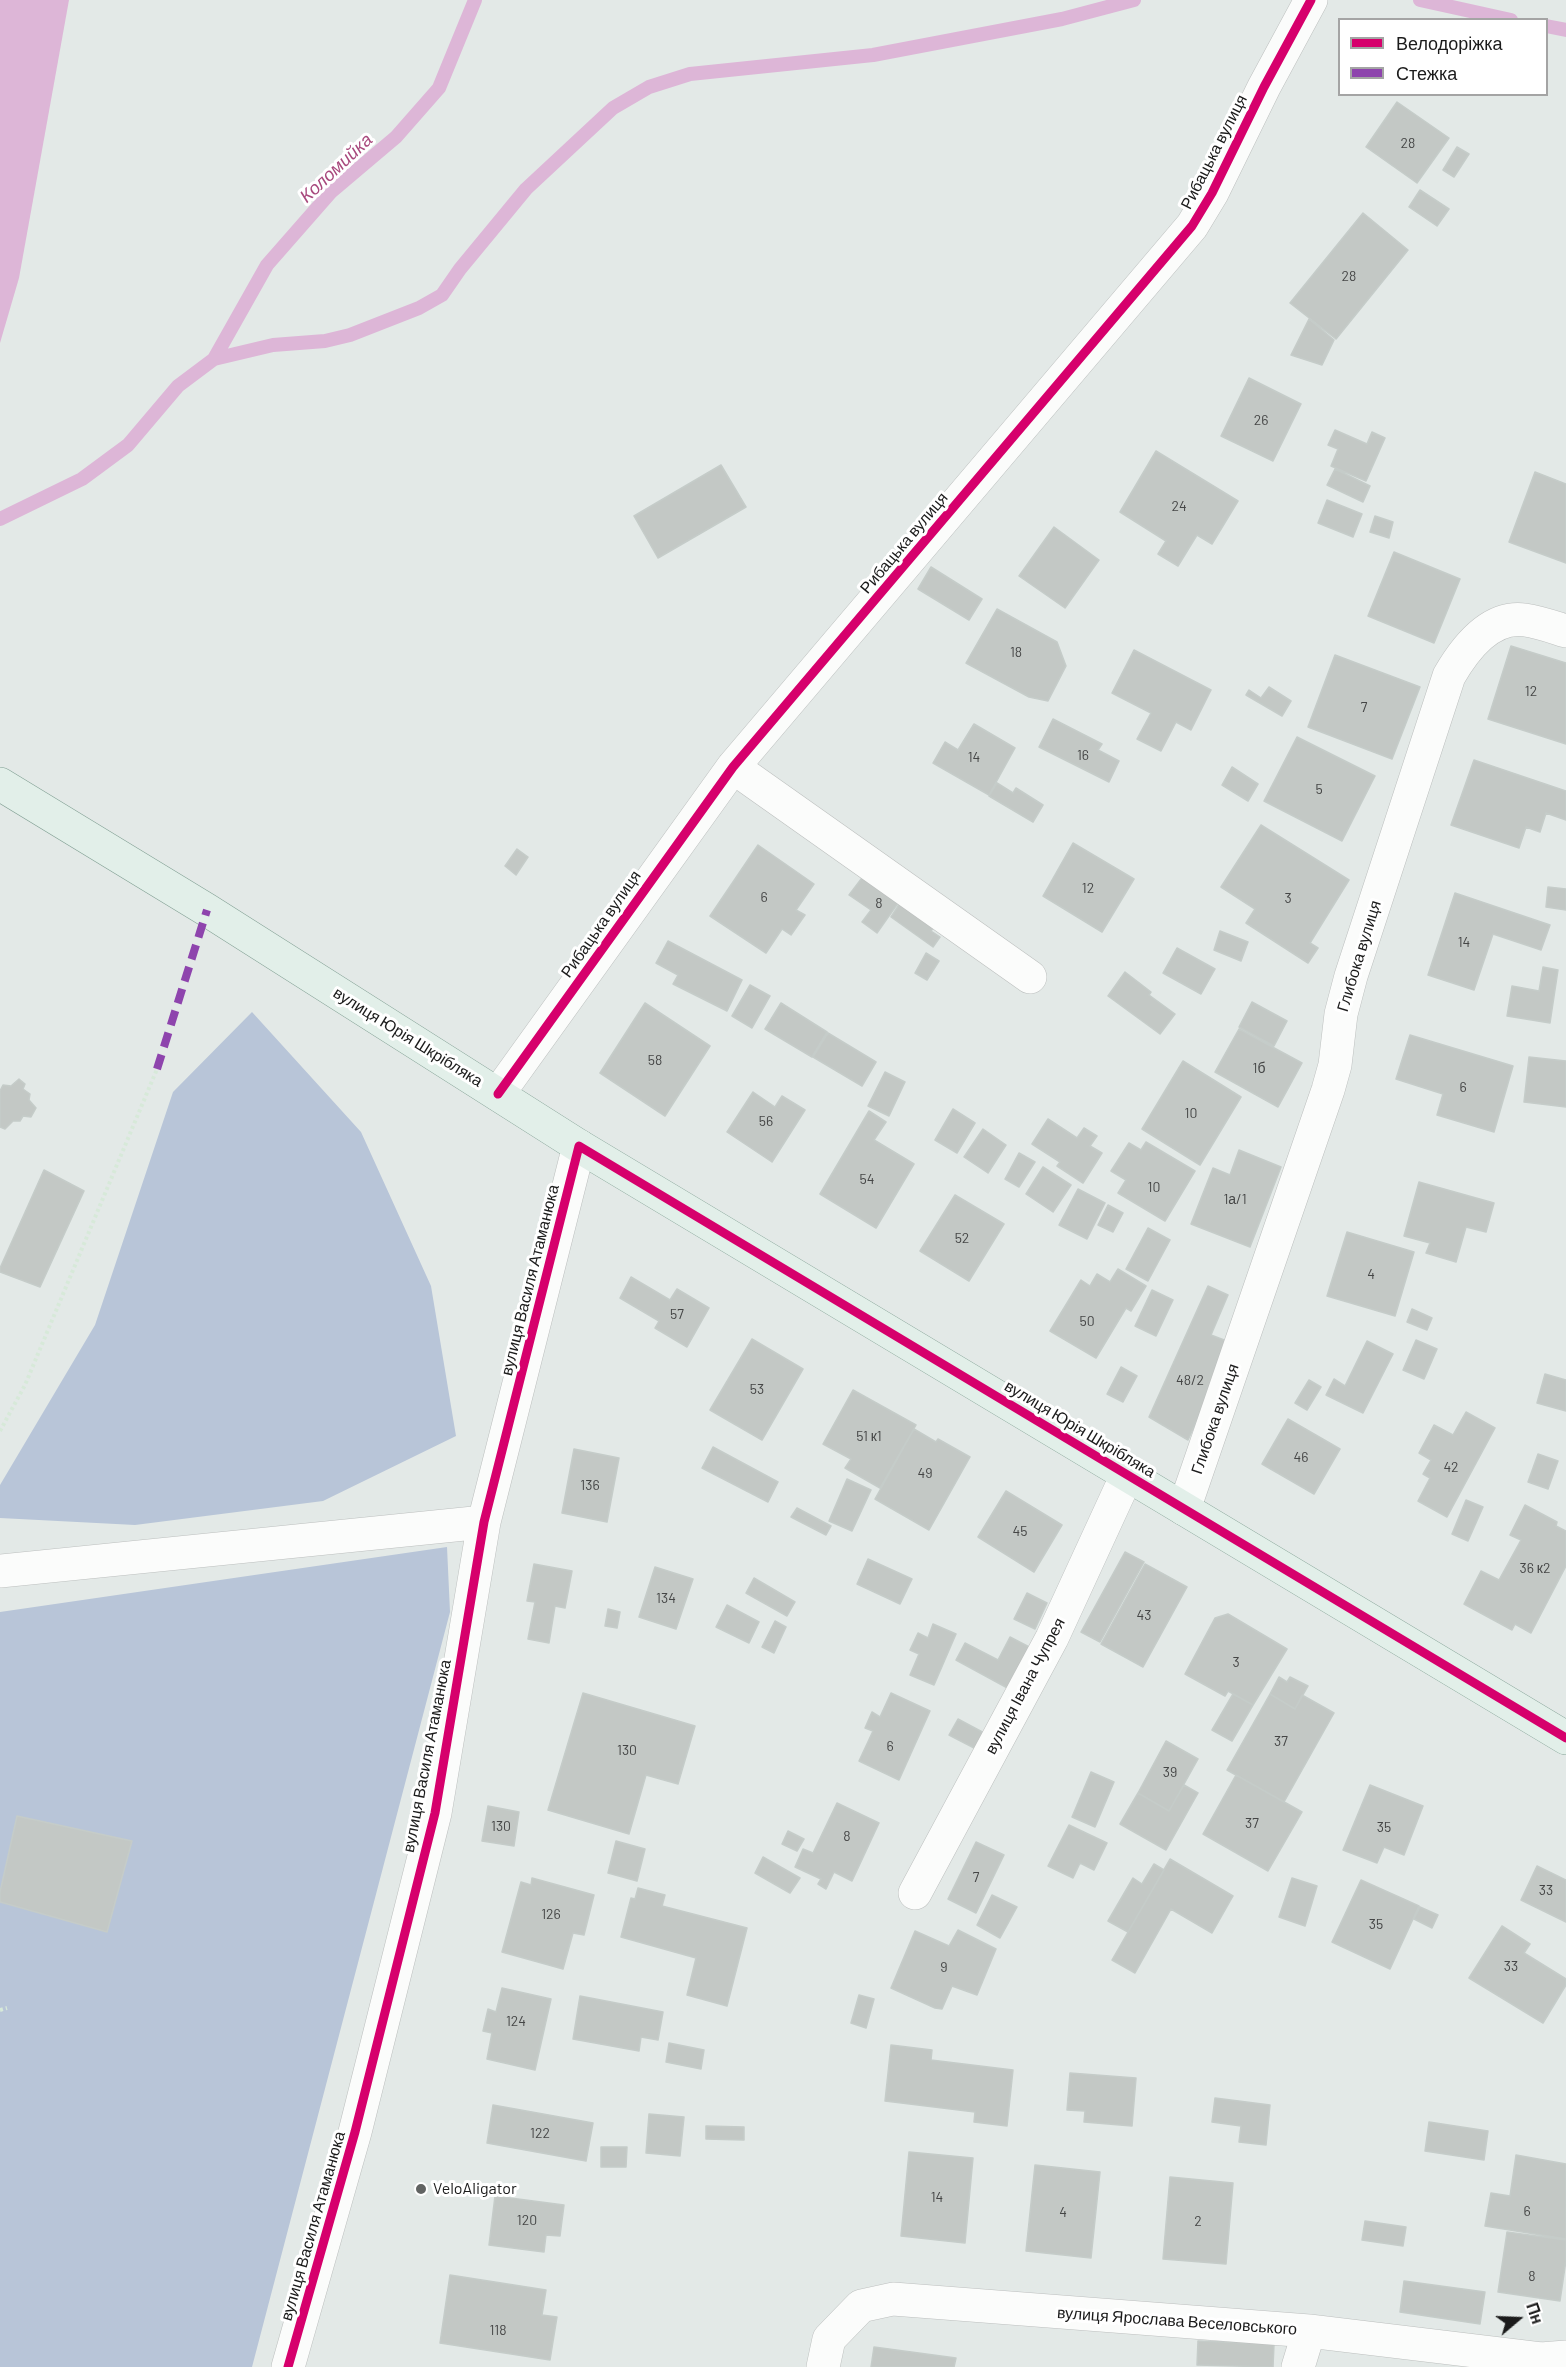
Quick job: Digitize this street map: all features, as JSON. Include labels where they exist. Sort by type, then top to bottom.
[{"type":"main road","name":"вулиця Юрія Шкрібляка","points":[[0,784],[207,910],[579,1146],[1566,1738]]},
{"type":"street","name":"Рибацька вулиця","points":[[498,1094],[732,767],[1192,226],[1212,193],[1264,87],[1311,0]]},
{"type":"street","name":"Глибока вулиця","points":[[1184,1509],[1328,1090],[1335,1065],[1341,1014],[1351,976],[1449,676],[1470,645],[1501,623],[1524,620],[1566,631]]},
{"type":"street","points":[[732,767],[1030,978]]},
{"type":"street","name":"вулиця Василя Атаманюка","points":[[288,2367],[355,2132],[435,1813],[484,1522],[579,1146]]},
{"type":"street","name":"вулиця Івана Чупрея","points":[[915,1893],[1052,1638],[1127,1474]]},
{"type":"street","points":[[0,1571],[484,1522]]},
{"type":"street","name":"вулиця Ярослава Веселовського","points":[[823,2367],[829,2339],[861,2306],[893,2299],[1309,2331],[1541,2359],[1566,2357]]},
{"type":"street","points":[[1298,2367],[1309,2331]]},
{"type":"path","points":[[0,1431],[25,1385],[157,1069]]},
{"type":"path","points":[[0,2010],[7,2008]]},
{"type":"shaded area","points":[[0,0],[69,0],[19,278],[0,343]]},
{"type":"shaded area","points":[[252,1012],[361,1132],[431,1286],[456,1436],[323,1501],[135,1525],[0,1518],[0,1485],[95,1325],[173,1092]]},
{"type":"shaded area","points":[[447,1547],[450,1612],[252,2367],[0,2367],[0,1612]]},
{"type":"building","points":[[1397,102],[1449,138],[1417,183],[1366,147]]},
{"type":"building","points":[[1457,147],[1469,154],[1454,177],[1443,170]]},
{"type":"building","points":[[1420,190],[1449,209],[1437,226],[1409,207]]},
{"type":"building","points":[[1363,213],[1408,250],[1336,339],[1290,303]]},
{"type":"building","points":[[1309,319],[1334,340],[1322,365],[1291,355]]},
{"type":"building","points":[[1249,378],[1301,404],[1273,461],[1221,436]]},
{"type":"building","points":[[1335,430],[1367,444],[1372,432],[1385,438],[1366,481],[1331,466],[1338,449],[1328,445]]},
{"type":"building","points":[[1156,451],[1238,501],[1212,544],[1197,535],[1178,566],[1158,554],[1166,541],[1120,512]]},
{"type":"building","points":[[721,465],[746,507],[658,558],[634,516]]},
{"type":"building","points":[[1335,469],[1370,486],[1363,502],[1327,485]]},
{"type":"building","points":[[1535,472],[1566,484],[1566,563],[1509,542]]},
{"type":"building","points":[[1327,500],[1362,514],[1353,537],[1318,523]]},
{"type":"building","points":[[1375,516],[1393,522],[1389,538],[1370,532]]},
{"type":"building","points":[[1054,527],[1099,560],[1065,608],[1019,576]]},
{"type":"building","points":[[1394,552],[1460,579],[1434,643],[1368,616]]},
{"type":"building","points":[[931,567],[982,599],[969,620],[918,589]]},
{"type":"building","points":[[997,609],[1057,642],[1066,666],[1048,701],[1029,697],[966,663]]},
{"type":"building","points":[[1511,646],[1566,663],[1566,744],[1488,719]]},
{"type":"building","points":[[1134,650],[1211,690],[1191,730],[1176,722],[1161,751],[1137,739],[1151,713],[1112,693]]},
{"type":"building","points":[[1335,655],[1420,687],[1392,759],[1308,727]]},
{"type":"building","points":[[1269,687],[1291,701],[1282,716],[1246,695],[1249,690],[1261,698]]},
{"type":"building","points":[[1053,719],[1102,744],[1098,750],[1119,761],[1109,782],[1039,747]]},
{"type":"building","points":[[974,724],[1015,748],[989,795],[933,763],[945,742],[958,750]]},
{"type":"building","points":[[1297,737],[1375,776],[1342,841],[1264,801]]},
{"type":"building","points":[[1474,760],[1566,791],[1566,820],[1546,813],[1540,832],[1526,827],[1519,848],[1451,825]]},
{"type":"building","points":[[1232,767],[1258,784],[1248,801],[1222,785]]},
{"type":"building","points":[[997,783],[1013,793],[1016,788],[1043,805],[1033,822],[989,796]]},
{"type":"building","points":[[1261,825],[1349,880],[1310,943],[1318,948],[1308,963],[1246,923],[1255,909],[1221,887]]},
{"type":"building","points":[[1073,843],[1134,879],[1102,932],[1043,896]]},
{"type":"building","points":[[758,845],[814,884],[796,910],[805,915],[791,935],[782,929],[766,953],[710,916]]},
{"type":"building","points":[[517,849],[528,857],[516,875],[505,866]]},
{"type":"building","points":[[868,870],[903,896],[877,933],[862,922],[871,910],[849,895]]},
{"type":"building","points":[[1548,887],[1566,889],[1566,910],[1546,907]]},
{"type":"building","points":[[1455,893],[1550,925],[1541,950],[1493,934],[1474,990],[1428,975]]},
{"type":"building","points":[[904,897],[938,921],[931,931],[940,937],[933,947],[891,917]]},
{"type":"building","points":[[1220,931],[1248,942],[1241,961],[1214,950]]},
{"type":"building","points":[[668,941],[742,980],[727,1011],[673,984],[678,975],[656,963]]},
{"type":"building","points":[[1177,948],[1215,969],[1201,994],[1163,973]]},
{"type":"building","points":[[926,953],[939,961],[927,980],[915,973]]},
{"type":"building","points":[[1543,967],[1558,970],[1550,1023],[1507,1016],[1512,986],[1539,991]]},
{"type":"building","points":[[1125,972],[1151,992],[1149,995],[1175,1014],[1160,1034],[1108,996]]},
{"type":"building","points":[[750,985],[770,996],[752,1028],[732,1016]]},
{"type":"building","points":[[1252,1002],[1287,1021],[1274,1046],[1239,1027]]},
{"type":"building","points":[[645,1003],[710,1046],[665,1116],[600,1073]]},
{"type":"building","points":[[781,1003],[827,1032],[812,1057],[765,1029]]},
{"type":"building","points":[[1239,1029],[1302,1063],[1278,1107],[1215,1072]]},
{"type":"building","points":[[828,1033],[876,1062],[862,1086],[813,1057]]},
{"type":"building","points":[[1410,1035],[1513,1066],[1494,1132],[1437,1115],[1443,1094],[1396,1079]]},
{"type":"building","points":[[1529,1057],[1566,1061],[1566,1107],[1524,1102]]},
{"type":"building","points":[[1183,1061],[1241,1097],[1200,1165],[1142,1129]]},
{"type":"building","points":[[885,1072],[905,1082],[889,1116],[868,1106]]},
{"type":"building","points":[[19,1079],[25,1084],[23,1089],[30,1094],[29,1100],[36,1108],[31,1117],[23,1116],[20,1121],[13,1121],[5,1129],[0,1127],[0,1091],[3,1085],[11,1086]]},
{"type":"building","points":[[753,1092],[775,1107],[782,1096],[805,1110],[772,1162],[727,1132]]},
{"type":"building","points":[[953,1109],[975,1123],[957,1153],[935,1140]]},
{"type":"building","points":[[869,1111],[886,1122],[874,1140],[914,1164],[876,1228],[820,1194]]},
{"type":"building","points":[[1048,1119],[1077,1138],[1084,1128],[1097,1136],[1090,1146],[1102,1153],[1083,1183],[1057,1166],[1060,1162],[1032,1144]]},
{"type":"building","points":[[983,1129],[1006,1145],[988,1173],[964,1157]]},
{"type":"building","points":[[1146,1142],[1195,1171],[1165,1221],[1118,1193],[1126,1180],[1111,1171],[1129,1143],[1141,1150]]},
{"type":"building","points":[[1239,1150],[1281,1167],[1250,1247],[1191,1224],[1213,1168],[1230,1175]]},
{"type":"building","points":[[1019,1153],[1035,1162],[1019,1187],[1005,1179]]},
{"type":"building","points":[[1043,1167],[1071,1185],[1053,1212],[1026,1194]]},
{"type":"building","points":[[44,1170],[84,1191],[40,1287],[0,1272],[0,1268]]},
{"type":"building","points":[[1419,1182],[1494,1203],[1486,1232],[1466,1227],[1456,1262],[1426,1253],[1430,1243],[1404,1236]]},
{"type":"building","points":[[1078,1189],[1105,1203],[1087,1239],[1059,1225]]},
{"type":"building","points":[[955,1195],[1004,1224],[969,1281],[920,1251]]},
{"type":"building","points":[[1108,1205],[1123,1213],[1113,1232],[1098,1225]]},
{"type":"building","points":[[1148,1228],[1170,1240],[1148,1281],[1126,1269]]},
{"type":"building","points":[[1347,1232],[1414,1252],[1395,1316],[1327,1296]]},
{"type":"building","points":[[1118,1269],[1146,1286],[1131,1311],[1126,1308],[1096,1358],[1050,1331],[1081,1280],[1090,1286],[1097,1274],[1110,1282]]},
{"type":"building","points":[[631,1277],[670,1300],[677,1289],[709,1308],[687,1347],[655,1328],[659,1321],[620,1298]]},
{"type":"building","points":[[1208,1286],[1228,1295],[1211,1335],[1232,1343],[1188,1440],[1149,1417]]},
{"type":"building","points":[[1152,1290],[1173,1300],[1156,1336],[1135,1326]]},
{"type":"building","points":[[1412,1309],[1432,1318],[1427,1330],[1407,1322]]},
{"type":"building","points":[[752,1339],[803,1369],[762,1440],[710,1410]]},
{"type":"building","points":[[1416,1340],[1437,1349],[1424,1379],[1403,1370]]},
{"type":"building","points":[[1367,1341],[1393,1354],[1363,1413],[1326,1395],[1334,1379],[1345,1386]]},
{"type":"building","points":[[1121,1367],[1137,1376],[1123,1402],[1107,1394]]},
{"type":"building","points":[[1545,1374],[1566,1380],[1566,1411],[1537,1403]]},
{"type":"building","points":[[1309,1380],[1321,1387],[1307,1410],[1295,1403]]},
{"type":"building","points":[[853,1390],[916,1425],[880,1488],[845,1468],[851,1459],[823,1444]]},
{"type":"building","points":[[1466,1412],[1495,1428],[1447,1517],[1418,1501],[1430,1478],[1423,1474],[1431,1460],[1419,1453],[1434,1425],[1453,1435]]},
{"type":"building","points":[[1288,1419],[1340,1449],[1314,1494],[1262,1464]]},
{"type":"building","points":[[914,1429],[970,1457],[929,1530],[875,1499]]},
{"type":"building","points":[[713,1447],[778,1482],[768,1502],[702,1468]]},
{"type":"building","points":[[574,1449],[619,1458],[607,1522],[562,1513]]},
{"type":"building","points":[[1538,1454],[1558,1461],[1548,1489],[1528,1482]]},
{"type":"building","points":[[847,1479],[871,1490],[852,1531],[829,1521]]},
{"type":"building","points":[[1006,1491],[1062,1525],[1034,1572],[978,1537]]},
{"type":"building","points":[[1466,1500],[1483,1507],[1468,1541],[1452,1534]]},
{"type":"building","points":[[1525,1505],[1557,1522],[1556,1526],[1566,1531],[1566,1566],[1531,1633],[1515,1624],[1512,1630],[1464,1604],[1481,1571],[1499,1580],[1521,1540],[1510,1535]]},
{"type":"building","points":[[797,1508],[831,1526],[826,1535],[791,1517]]},
{"type":"building","points":[[1125,1552],[1144,1562],[1100,1642],[1081,1632]]},
{"type":"building","points":[[868,1559],[912,1579],[900,1604],[857,1584]]},
{"type":"building","points":[[534,1564],[572,1571],[565,1608],[555,1606],[549,1643],[528,1639],[535,1602],[527,1601]]},
{"type":"building","points":[[1145,1564],[1187,1587],[1143,1667],[1101,1644]]},
{"type":"building","points":[[655,1567],[693,1579],[676,1629],[639,1617]]},
{"type":"building","points":[[754,1578],[795,1602],[787,1616],[746,1593]]},
{"type":"building","points":[[1027,1593],[1047,1603],[1035,1629],[1014,1619]]},
{"type":"building","points":[[727,1605],[759,1622],[749,1643],[716,1627]]},
{"type":"building","points":[[608,1609],[620,1612],[617,1628],[605,1626]]},
{"type":"building","points":[[1228,1614],[1287,1649],[1253,1705],[1228,1691],[1225,1696],[1185,1674],[1215,1618]]},
{"type":"building","points":[[775,1621],[786,1627],[774,1653],[762,1647]]},
{"type":"building","points":[[933,1624],[956,1634],[934,1685],[910,1675],[919,1654],[910,1650],[918,1633],[928,1638]]},
{"type":"building","points":[[1010,1637],[1035,1650],[1013,1691],[956,1660],[965,1643],[998,1660]]},
{"type":"building","points":[[1279,1677],[1287,1682],[1290,1677],[1308,1686],[1295,1709],[1270,1694]]},
{"type":"building","points":[[583,1693],[695,1726],[678,1784],[646,1775],[629,1834],[548,1810]]},
{"type":"building","points":[[891,1693],[930,1711],[899,1780],[859,1761],[873,1731],[865,1728],[872,1712],[880,1717]]},
{"type":"building","points":[[1233,1694],[1253,1705],[1232,1741],[1212,1730]]},
{"type":"building","points":[[1270,1694],[1295,1709],[1302,1695],[1334,1713],[1284,1802],[1227,1770]]},
{"type":"building","points":[[958,1719],[986,1734],[978,1750],[949,1735]]},
{"type":"building","points":[[1166,1741],[1198,1759],[1169,1811],[1138,1793]]},
{"type":"building","points":[[1091,1772],[1114,1782],[1095,1827],[1072,1817]]},
{"type":"building","points":[[1236,1775],[1302,1812],[1268,1871],[1203,1834]]},
{"type":"building","points":[[1184,1785],[1198,1793],[1166,1850],[1120,1824],[1138,1793],[1169,1811]]},
{"type":"building","points":[[1370,1785],[1423,1806],[1404,1855],[1384,1847],[1377,1863],[1343,1850]]},
{"type":"building","points":[[837,1803],[879,1823],[852,1881],[834,1872],[826,1889],[818,1884],[821,1879],[795,1867],[803,1849],[813,1853]]},
{"type":"building","points":[[488,1806],[519,1812],[514,1846],[482,1841]]},
{"type":"building","points":[[17,1816],[132,1841],[107,1932],[0,1902],[0,1892]]},
{"type":"building","points":[[1069,1825],[1107,1843],[1094,1870],[1080,1863],[1073,1878],[1048,1866]]},
{"type":"building","points":[[788,1831],[804,1839],[797,1851],[782,1844]]},
{"type":"building","points":[[616,1841],[645,1849],[637,1881],[608,1873]]},
{"type":"building","points":[[976,1842],[1004,1855],[976,1913],[948,1899]]},
{"type":"building","points":[[763,1857],[800,1878],[790,1893],[755,1873]]},
{"type":"building","points":[[1170,1859],[1233,1896],[1212,1933],[1171,1909],[1135,1973],[1112,1960]]},
{"type":"building","points":[[1154,1864],[1164,1870],[1128,1932],[1108,1921],[1133,1878],[1142,1884]]},
{"type":"building","points":[[1537,1866],[1566,1880],[1566,1922],[1521,1900]]},
{"type":"building","points":[[532,1878],[594,1895],[584,1935],[573,1933],[563,1969],[502,1952],[521,1882],[531,1885]]},
{"type":"building","points":[[1292,1878],[1317,1886],[1305,1926],[1279,1917]]},
{"type":"building","points":[[1361,1880],[1419,1906],[1390,1969],[1332,1942]]},
{"type":"building","points":[[638,1888],[665,1895],[662,1906],[747,1928],[727,2006],[687,1995],[696,1958],[621,1937],[631,1898],[635,1899]]},
{"type":"building","points":[[992,1895],[1017,1907],[1000,1938],[977,1925]]},
{"type":"building","points":[[1420,1907],[1438,1915],[1432,1928],[1414,1919]]},
{"type":"building","points":[[1502,1926],[1530,1944],[1524,1953],[1566,1979],[1566,1985],[1543,2023],[1469,1978]]},
{"type":"building","points":[[958,1930],[996,1949],[977,1995],[952,1986],[942,2009],[891,1988],[915,1931],[949,1946]]},
{"type":"building","points":[[502,1988],[551,1999],[535,2070],[487,2059],[492,2033],[483,2031],[488,2009],[496,2012]]},
{"type":"building","points":[[859,1995],[874,1999],[866,2028],[851,2023]]},
{"type":"building","points":[[580,1996],[663,2012],[658,2040],[641,2037],[639,2051],[573,2039]]},
{"type":"building","points":[[669,2043],[704,2050],[701,2069],[666,2062]]},
{"type":"building","points":[[891,2045],[932,2050],[931,2060],[1013,2070],[1007,2126],[974,2122],[975,2112],[885,2101]]},
{"type":"building","points":[[1070,2073],[1136,2078],[1132,2126],[1084,2122],[1085,2111],[1067,2110]]},
{"type":"building","points":[[1215,2098],[1270,2105],[1266,2145],[1239,2142],[1241,2126],[1212,2122]]},
{"type":"building","points":[[493,2105],[593,2123],[586,2161],[487,2143]]},
{"type":"building","points":[[649,2114],[684,2117],[680,2156],[646,2153]]},
{"type":"building","points":[[1429,2122],[1488,2131],[1484,2160],[1425,2151]]},
{"type":"building","points":[[706,2126],[744,2127],[744,2140],[706,2139]]},
{"type":"building","points":[[601,2147],[627,2147],[626,2167],[601,2167]]},
{"type":"building","points":[[909,2152],[973,2158],[965,2243],[901,2236]]},
{"type":"building","points":[[1516,2155],[1566,2164],[1566,2239],[1485,2226],[1491,2193],[1510,2196]]},
{"type":"building","points":[[1035,2165],[1100,2172],[1091,2258],[1026,2251]]},
{"type":"building","points":[[1170,2177],[1233,2183],[1226,2264],[1163,2259]]},
{"type":"building","points":[[495,2196],[564,2205],[560,2236],[546,2235],[544,2252],[489,2245]]},
{"type":"building","points":[[1365,2221],[1406,2227],[1403,2246],[1362,2240]]},
{"type":"building","points":[[1507,2232],[1566,2240],[1566,2260],[1560,2301],[1498,2292]]},
{"type":"building","points":[[450,2275],[546,2290],[542,2315],[557,2317],[550,2360],[440,2343]]},
{"type":"building","points":[[1404,2281],[1485,2292],[1480,2324],[1400,2312]]},
{"type":"building","points":[[1198,2341],[1274,2344],[1273,2367],[1197,2365]]},
{"type":"building","points":[[874,2347],[956,2358],[954,2367],[871,2367]]},
{"type":"waterway","name":"Коломийка","points":[[214,359],[267,265],[331,192],[396,137],[439,88],[475,0]]},
{"type":"waterway","points":[[0,519],[82,479],[128,445],[178,386],[214,359],[273,345],[325,341],[350,335],[419,308],[442,295],[460,269],[526,189],[613,108],[649,87],[690,74],[873,55],[1062,19],[1134,0]]},
{"type":"waterway","points":[[1420,0],[1502,18]]},
{"type":"waterway","points":[[1548,26],[1566,30]]},
{"type":"marked path","points":[[157,1069],[207,910]]},
{"type":"cycle path","points":[[498,1094],[733,767],[1192,226],[1212,193],[1264,87],[1311,0]]},
{"type":"cycle path","points":[[288,2367],[355,2132],[435,1813],[484,1522],[579,1146],[1566,1738]]},
{"type":"place","name":"VeloAligator","points":[[421,2189]]}]
